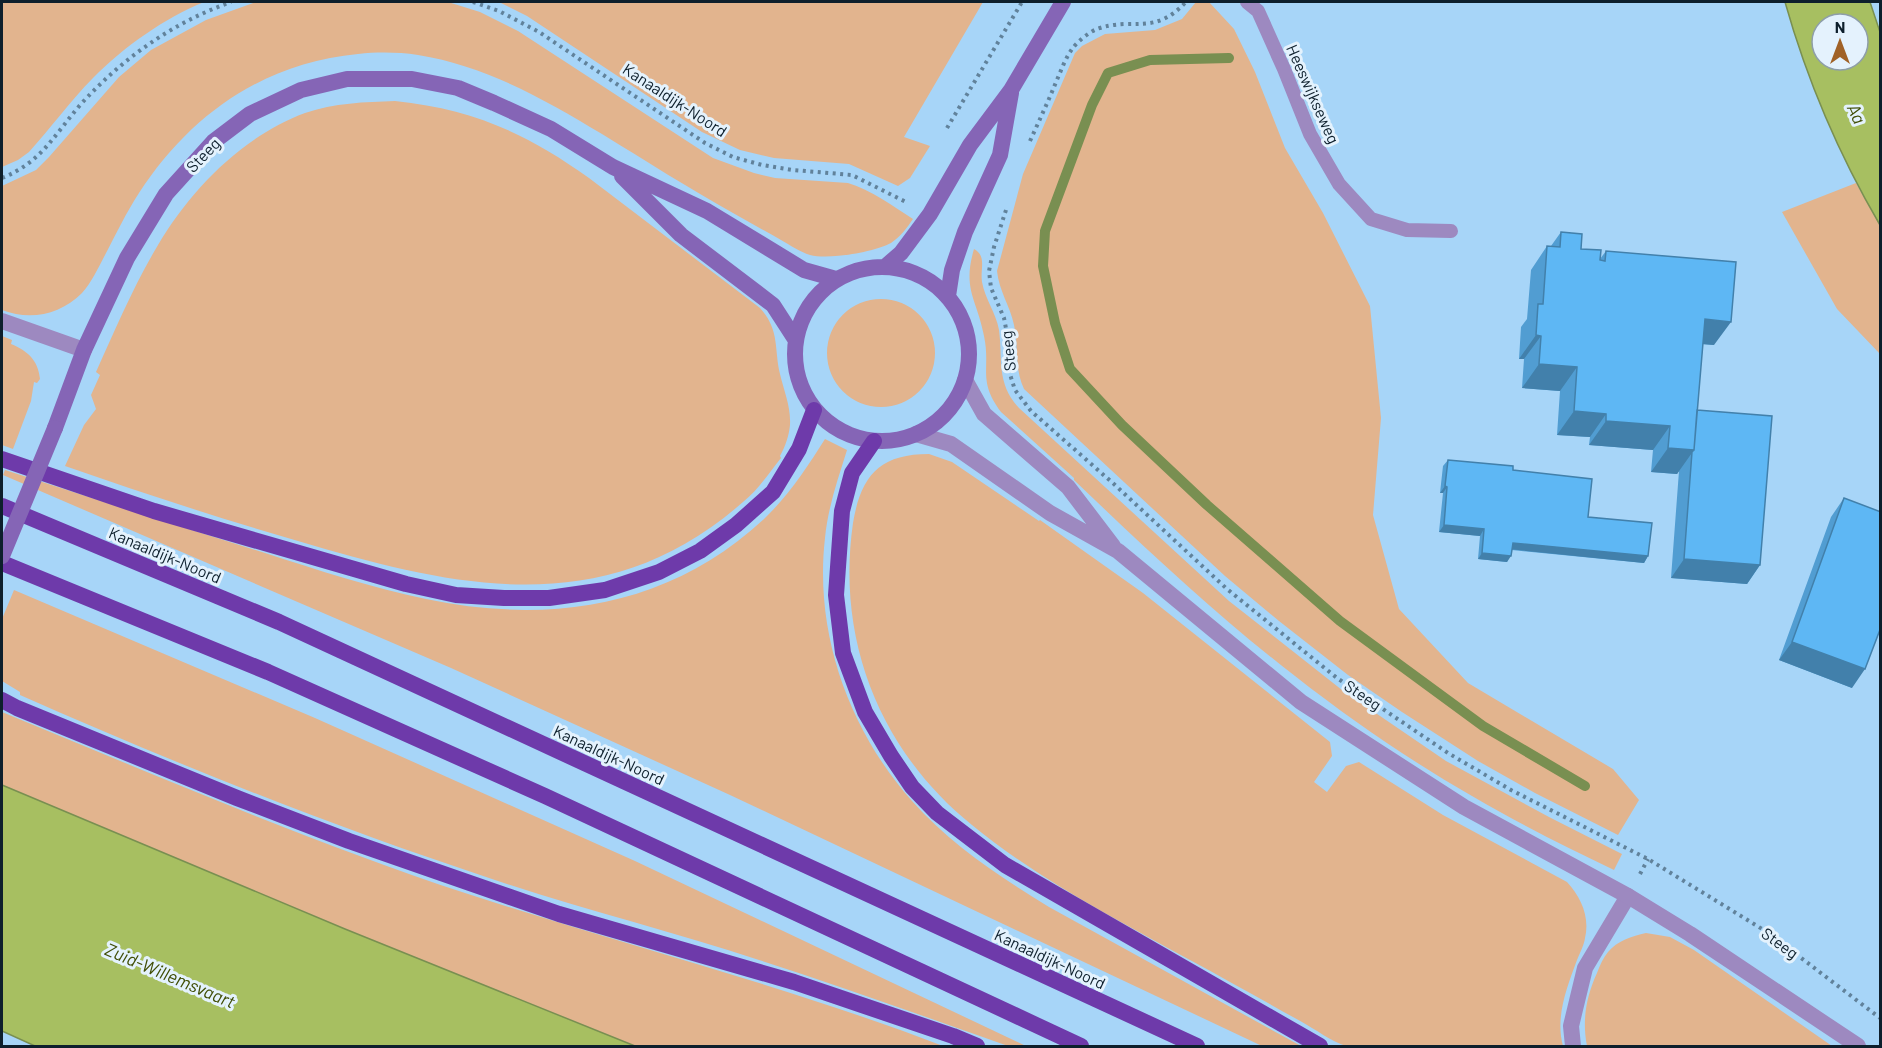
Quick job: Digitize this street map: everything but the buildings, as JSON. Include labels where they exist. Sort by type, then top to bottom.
[{"type":"highway","points":[[2,459],[154,511],[406,584],[456,595],[549,598],[605,590],[659,572],[700,551],[736,525],[773,492],[799,449],[814,410]]},
{"type":"highway","points":[[874,441],[852,473],[842,511],[836,596],[843,652],[865,712],[912,787],[937,813],[1005,865],[1320,1047]]},
{"type":"highway","name":"Kanaaldijk-Noord","points":[[2,506],[279,622],[1197,1047]]},
{"type":"highway","points":[[2,563],[268,672],[513,782],[1081,1047]]},
{"type":"highway","points":[[2,700],[193,780],[349,841],[559,915],[794,982],[953,1036],[976,1047]]},
{"type":"main road","points":[[886,266],[901,253],[930,214],[970,145],[1011,90],[1063,2]]},
{"type":"main road","name":"Steeg","points":[[2,556],[55,428],[84,350],[127,258],[166,194],[213,142],[250,114],[301,90],[346,80],[412,79],[458,88],[551,129],[613,167],[706,211],[804,270],[836,279]]},
{"type":"main road","points":[[948,296],[952,270],[965,232],[1000,154],[1011,90]]},
{"type":"main road","name":"Steeg","points":[[613,167],[681,235],[773,305],[795,339]]},
{"type":"main road","points":[[886,266],[920,275],[935,284],[948,296],[960,315],[968,336],[969,358],[965,380],[958,397],[947,412],[916,434],[903,439],[874,441],[851,436],[831,425],[814,410],[797,376],[794,357],[795,339],[800,321],[809,304],[821,290],[836,279],[860,269],[886,266]]},
{"type":"street","points":[[2,321],[84,350]]},
{"type":"street","points":[[965,380],[984,414],[1068,487],[1118,551]]},
{"type":"street","points":[[916,434],[951,444],[1050,513],[1118,551],[1301,702],[1464,807],[1628,896],[1690,934],[1858,1047]]},
{"type":"street","points":[[1573,1047],[1571,1026],[1585,968],[1628,896]]},
{"type":"lane","name":"Heeswijkseweg","points":[[1247,2],[1258,11],[1310,134],[1339,184],[1371,219],[1407,230],[1450,231]]},
{"type":"path","points":[[2,178],[17,172],[43,153],[81,105],[113,72],[148,43],[188,20],[231,2]]},
{"type":"path","name":"Kanaaldijk-Noord","points":[[473,2],[499,11],[539,32],[705,143],[733,157],[793,170],[852,175],[904,201],[910,191]]},
{"type":"path","points":[[946,131],[1022,2]]},
{"type":"path","points":[[1029,144],[1072,48],[1095,29],[1115,25],[1147,25],[1167,18],[1186,2]]},
{"type":"path","name":"Steeg","points":[[1007,206],[989,271],[991,288],[1004,318],[1008,339],[1008,368],[1015,390],[1031,411],[1227,589],[1337,678],[1448,753],[1511,790],[1648,859],[1767,932],[1881,1018]]},
{"type":"shaded area","points":[[2,2],[204,2],[159,25],[118,55],[85,87],[29,152],[2,167]]},
{"type":"shaded area","points":[[256,2],[448,2],[480,12],[518,31],[713,158],[775,178],[848,183],[873,194],[913,219],[897,238],[883,246],[839,256],[810,255],[717,204],[558,108],[514,86],[443,60],[403,53],[358,54],[323,59],[291,69],[260,81],[232,98],[206,117],[159,165],[134,201],[95,275],[82,293],[64,306],[44,314],[23,315],[2,310],[2,186],[36,170],[119,77],[151,50],[206,20]]},
{"type":"shaded area","points":[[499,2],[983,2],[904,137],[930,146],[910,178],[898,186],[849,164],[774,158],[740,150],[702,132],[527,16]]},
{"type":"shaded area","points":[[1196,2],[1209,2],[1234,29],[1255,72],[1285,148],[1323,213],[1370,306],[1381,418],[1373,515],[1399,609],[1468,683],[1613,769],[1639,800],[1618,835],[1478,761],[1348,675],[1225,576],[1024,389],[1019,373],[1014,325],[997,271],[1023,174],[1075,53],[1082,46],[1105,34],[1155,30],[1182,19]]},
{"type":"shaded area","points":[[395,101],[449,110],[474,117],[543,148],[589,178],[760,308],[774,332],[790,425],[781,458],[743,502],[691,540],[638,566],[584,580],[528,584],[472,581],[415,572],[357,558],[152,496],[65,466],[84,425],[96,409],[91,395],[100,375],[96,372],[133,292],[171,224],[203,185],[240,150],[282,123],[305,113],[338,105]]},
{"type":"shaded area","points":[[1856,183],[1880,225],[1880,354],[1837,309],[1782,212]]},
{"type":"shaded area","points":[[974,249],[982,259],[983,288],[999,330],[1004,380],[1012,399],[1019,408],[1229,601],[1342,690],[1446,761],[1622,854],[1614,870],[1560,844],[1449,783],[1316,692],[1238,630],[1182,581],[1001,412],[987,383],[986,347],[970,285]]},
{"type":"shaded area","points":[[881,299],[902,303],[919,315],[931,332],[935,353],[931,374],[919,391],[902,403],[881,407],[860,403],[843,391],[831,374],[827,353],[831,332],[843,315],[860,303]]},
{"type":"shaded area","points":[[2,336],[12,340],[11,344],[31,357],[37,366],[40,379],[37,383],[34,382],[31,401],[13,449],[2,445]]},
{"type":"shaded area","points":[[825,439],[847,450],[831,504],[825,538],[823,574],[825,609],[831,644],[854,712],[870,743],[890,773],[927,817],[959,846],[1012,884],[1049,907],[1301,1046],[1262,1046],[730,795],[451,668],[3,475],[5,470],[325,572],[406,595],[472,607],[518,610],[563,608],[606,602],[649,590],[689,572],[728,548],[765,518],[805,470]]},
{"type":"shaded area","points":[[929,454],[952,462],[1040,520],[1143,593],[1330,742],[1332,756],[1314,782],[1327,792],[1346,766],[1359,762],[1443,815],[1567,882],[1583,908],[1586,930],[1584,943],[1563,1002],[1560,1024],[1563,1046],[1357,1047],[1341,1044],[1105,914],[1050,881],[997,845],[940,796],[912,763],[889,728],[872,690],[859,650],[851,609],[849,567],[853,523],[861,492],[867,481],[885,463],[897,458]]},
{"type":"shaded area","points":[[14,590],[315,718],[635,861],[1026,1046],[1008,1046],[759,960],[525,890],[432,859],[253,793],[20,695],[20,692],[2,681],[2,619]]},
{"type":"shaded area","points":[[2,712],[232,807],[406,873],[825,1004],[943,1046],[635,1046],[345,929],[2,785]]},
{"type":"shaded area","points":[[1646,933],[1670,937],[1694,950],[1832,1046],[1587,1046],[1586,1009],[1590,991],[1602,962],[1608,952],[1620,942]]},
{"type":"water","name":"Aa","points":[[1785,2],[1870,2],[1880,32],[1880,225],[1851,172],[1825,116],[1803,60]]},
{"type":"water","name":"Zuid-Willemsvaart","points":[[2,785],[345,929],[635,1046],[35,1046],[2,1031]]},
{"type":"waterway","points":[[1229,58],[1150,60],[1108,73],[1092,105],[1045,231],[1043,266],[1055,323],[1070,369],[1122,425],[1207,505],[1340,621],[1483,726],[1585,786]]}]
